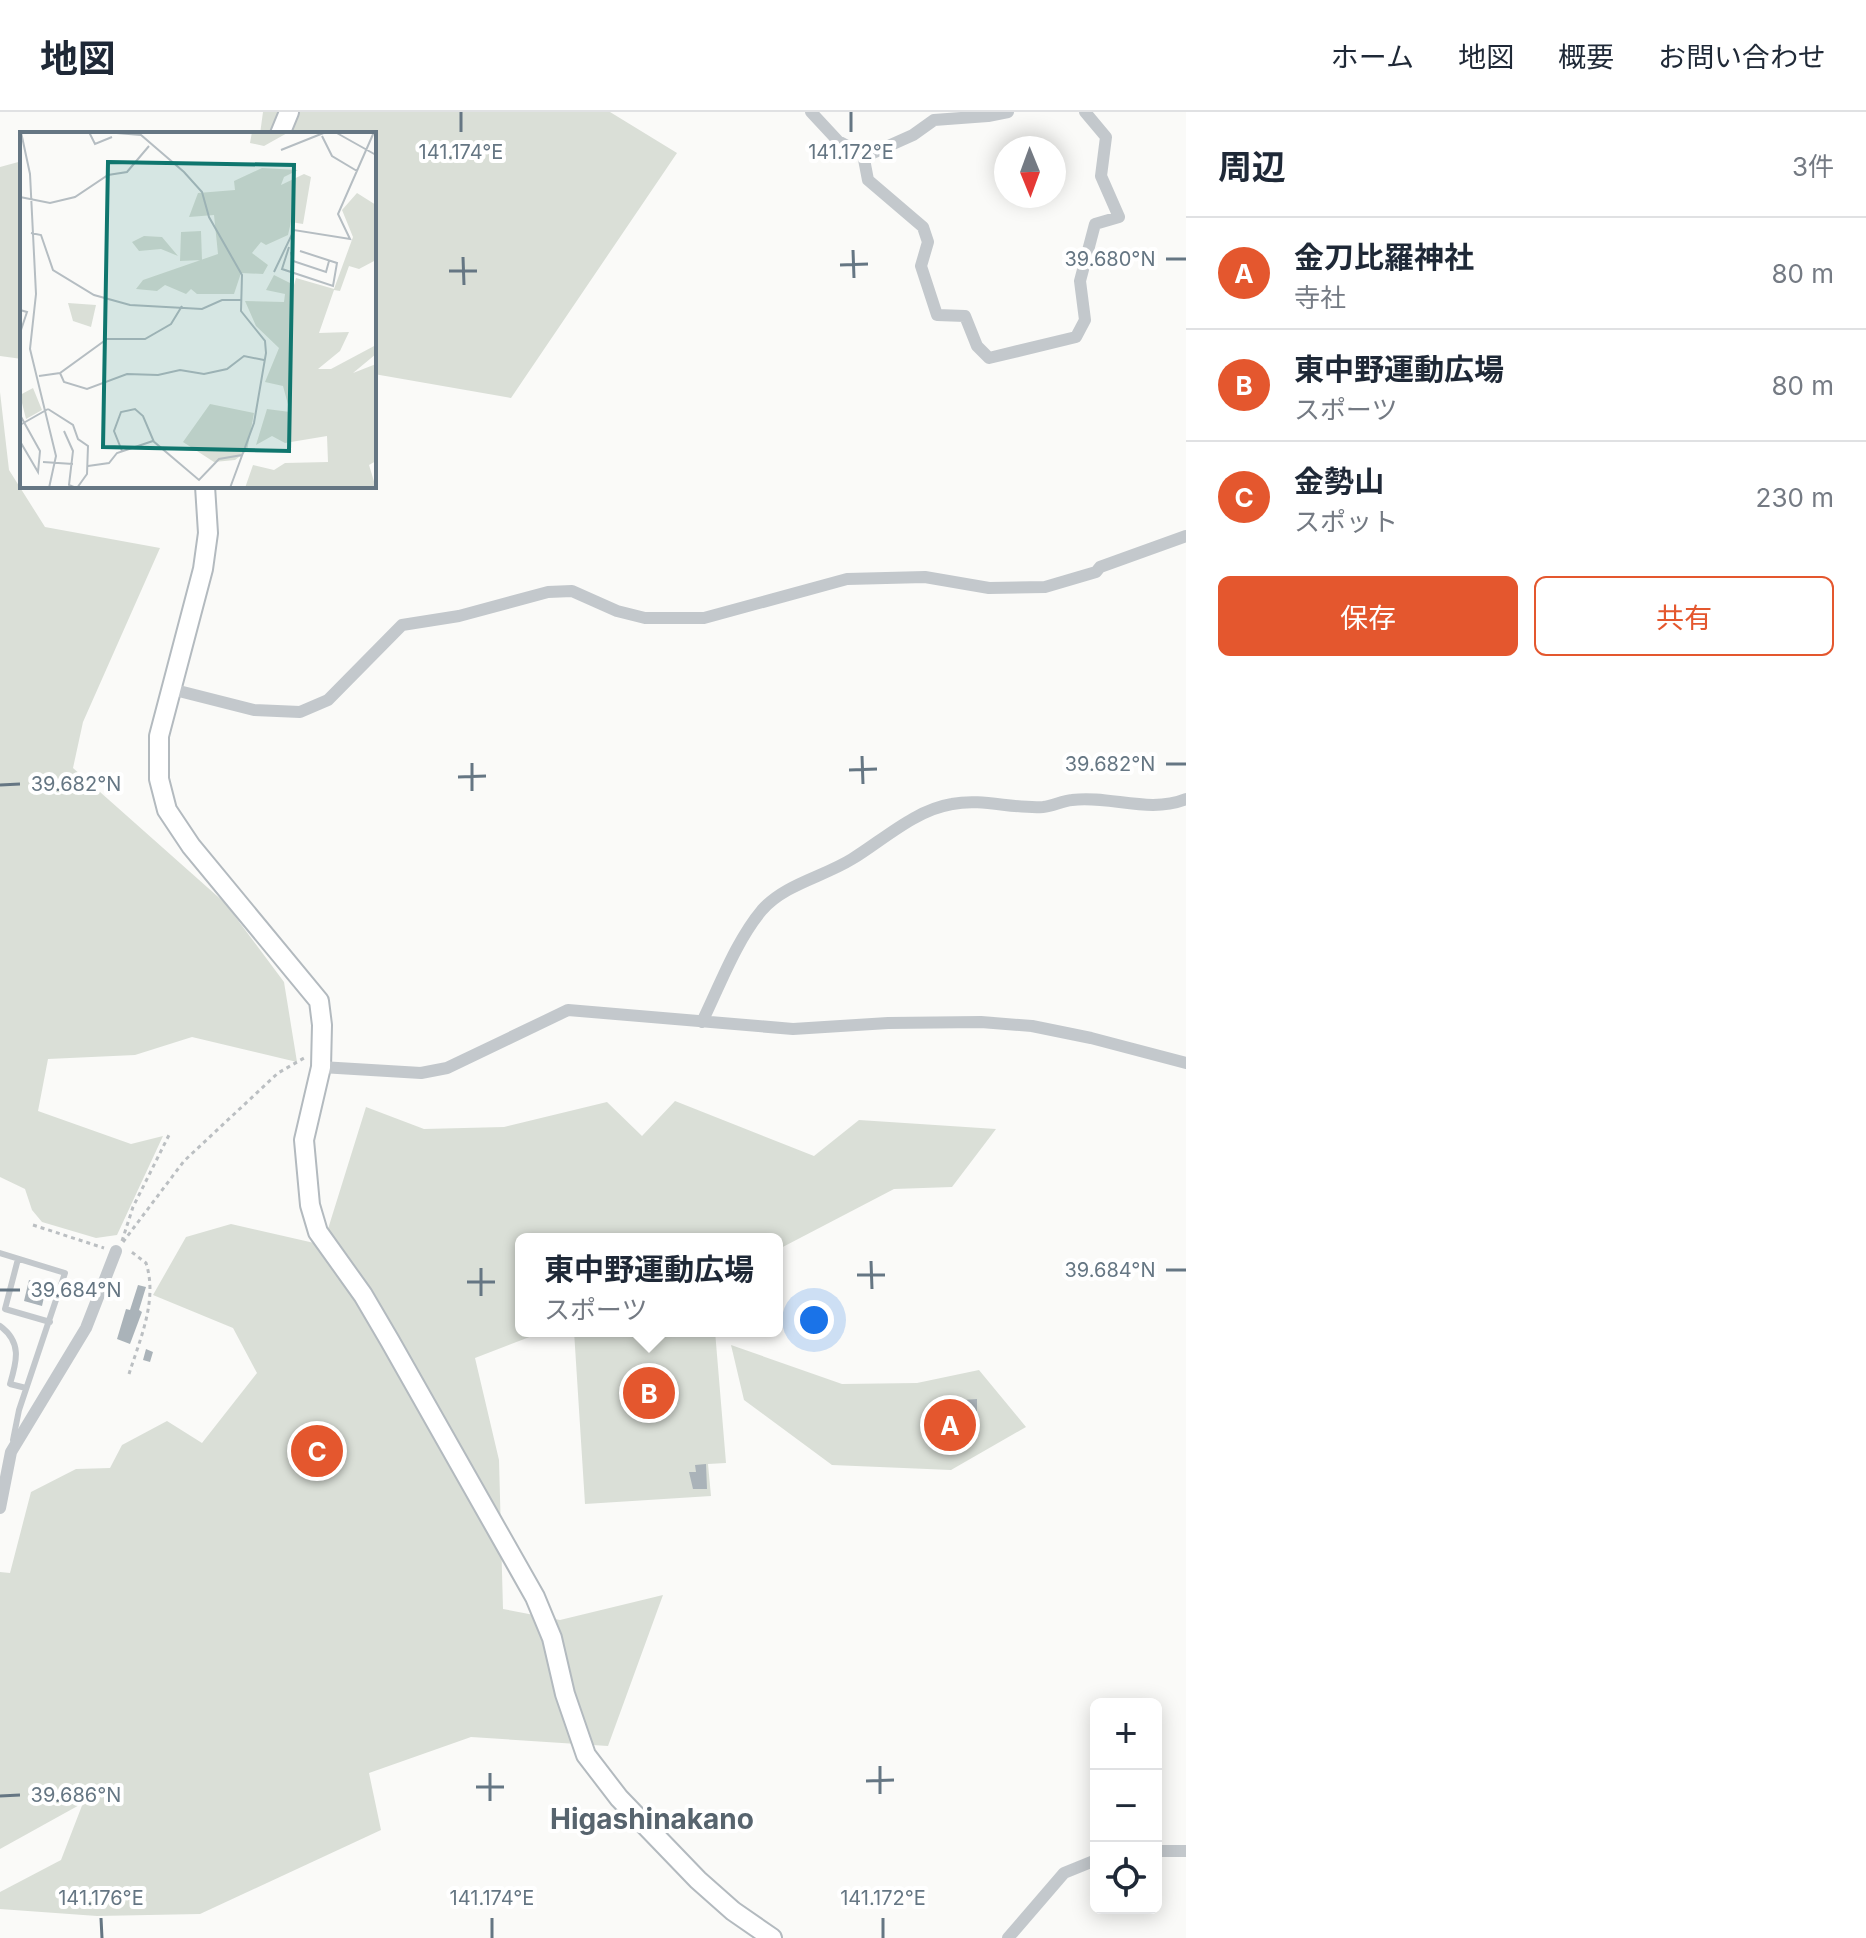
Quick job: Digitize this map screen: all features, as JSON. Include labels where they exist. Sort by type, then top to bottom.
[{"type":"street","points":[[281,132],[289,112]]},
{"type":"street","points":[[811,112],[838,141],[866,156],[913,135],[934,120],[1008,112]]},
{"type":"street","points":[[863,154],[868,180],[923,227],[928,242],[921,266],[937,315],[965,316],[977,346],[989,358],[1076,337],[1085,320],[1080,281],[1095,224],[1119,217],[1101,176],[1106,137],[1085,112]]},
{"type":"street","points":[[205,488],[208,533],[203,569],[159,736],[159,779],[167,810],[191,846],[319,1001],[321,1058],[304,1140],[310,1205],[318,1232],[363,1295],[535,1597],[552,1638],[565,1694],[586,1755],[619,1798],[698,1880],[733,1911],[772,1938]]},
{"type":"street","points":[[171,689],[254,710],[300,712],[328,700],[345,686],[402,625],[459,616],[548,592],[572,591],[617,611],[645,618],[704,618],[847,579],[925,577],[989,588],[1045,587],[1096,572],[1100,567],[1186,536]]},
{"type":"street","points":[[702,1022],[749,926],[766,906],[782,893],[850,860],[929,811],[953,803],[1044,807],[1071,800],[1104,799],[1172,805],[1186,799]]},
{"type":"street","points":[[321,1058],[421,1073],[447,1068],[568,1010],[793,1029],[888,1023],[981,1022],[1062,1032],[1186,1063]]},
{"type":"street","points":[[0,1508],[11,1452],[86,1328],[118,1248]]},
{"type":"street","points":[[1162,1851],[1186,1851]]},
{"type":"street","points":[[1008,1938],[1064,1873],[1090,1862]]},
{"type":"lane","points":[[0,1253],[65,1273],[26,1388],[11,1452]]},
{"type":"lane","points":[[18,1259],[5,1309],[50,1322]]},
{"type":"lane","points":[[0,1326],[18,1351],[10,1384]]},
{"type":"lane","points":[[0,1381],[26,1388]]},
{"type":"path","points":[[118,1248],[184,1161],[278,1073],[321,1058]]},
{"type":"path","points":[[118,1248],[133,1207],[169,1135]]},
{"type":"path","points":[[33,1225],[118,1248],[140,1257],[146,1263],[150,1273],[150,1301],[129,1374]]},
{"type":"shaded area","points":[[263,112],[610,112],[677,153],[511,398],[376,374],[376,132],[260,132]]},
{"type":"shaded area","points":[[20,162],[20,359],[0,356],[0,167]]},
{"type":"shaded area","points":[[0,392],[9,470],[45,527],[160,548],[83,722],[73,768],[225,903],[284,982],[297,1062],[192,1037],[135,1055],[48,1059],[38,1111],[131,1144],[163,1136],[117,1235],[96,1238],[42,1222],[32,1210],[25,1189],[0,1177]]},
{"type":"shaded area","points":[[675,1101],[814,1156],[859,1120],[996,1129],[952,1187],[894,1189],[783,1247],[783,1233],[515,1233],[515,1337],[529,1337],[475,1358],[499,1460],[503,1609],[560,1620],[663,1595],[608,1746],[471,1737],[369,1773],[381,1830],[200,1914],[97,1916],[0,1909],[0,1892],[61,1860],[83,1803],[0,1849],[0,1572],[10,1573],[31,1492],[76,1469],[110,1468],[122,1445],[167,1421],[202,1443],[257,1373],[233,1328],[153,1295],[186,1237],[231,1224],[323,1245],[366,1107],[424,1129],[504,1127],[607,1102],[642,1136]]},
{"type":"shaded area","points":[[574,1337],[716,1337],[726,1463],[708,1464],[711,1496],[585,1504]]},
{"type":"shaded area","points":[[731,1345],[842,1384],[917,1383],[979,1370],[1026,1427],[951,1470],[832,1465],[744,1400]]},
{"type":"building","points":[[29,1280],[47,1284],[42,1306],[24,1301]]},
{"type":"building","points":[[138,1285],[146,1287],[139,1310],[142,1312],[130,1344],[117,1339],[126,1309],[130,1310]]},
{"type":"building","points":[[146,1349],[153,1352],[150,1362],[143,1360]]},
{"type":"building","points":[[977,1399],[977,1411],[964,1412],[963,1400]]},
{"type":"building","points":[[945,1422],[955,1422],[955,1432],[945,1432]]},
{"type":"building","points":[[706,1464],[707,1489],[693,1489],[689,1472],[696,1472],[695,1465]]},
{"type":"place","name":"東中野運動広場","points":[[649,1393]]},
{"type":"place","name":"金刀比羅神社","points":[[950,1425]]},
{"type":"place","name":"金勢山","points":[[317,1451]]},
{"type":"district","name":"Higashinakano","points":[[652,1819]]}]
